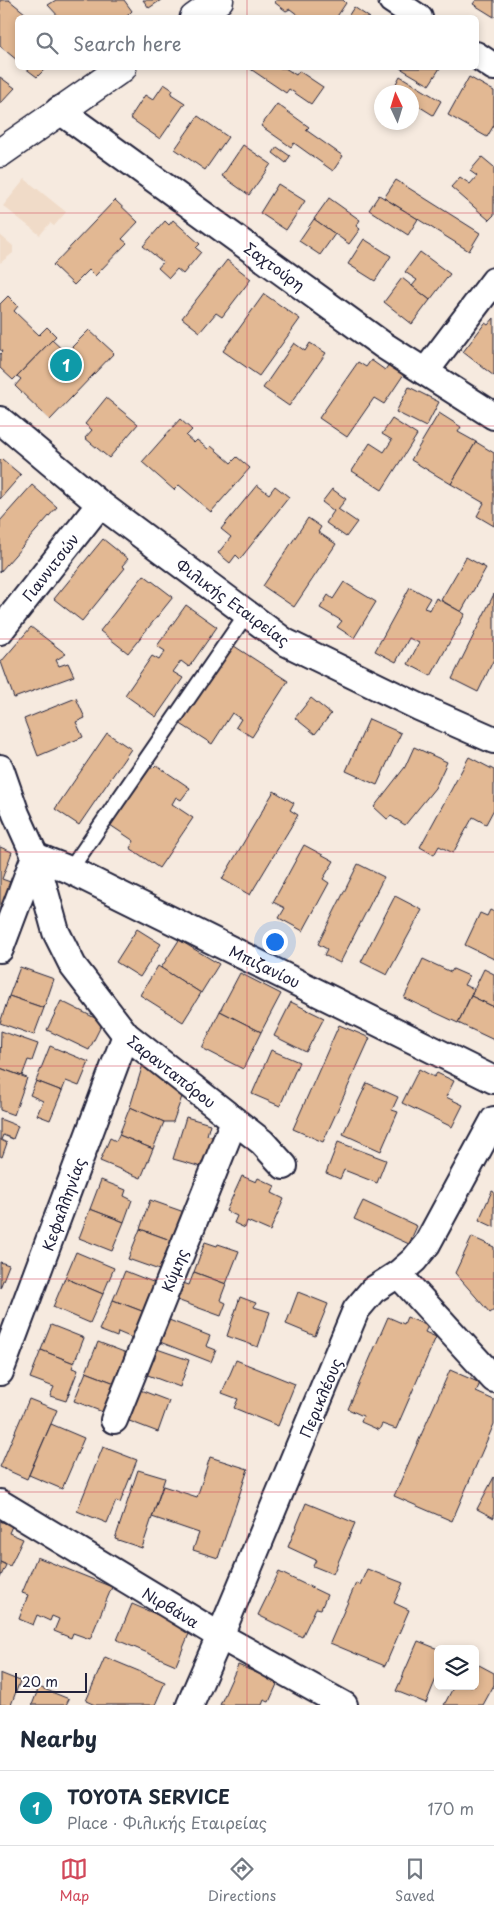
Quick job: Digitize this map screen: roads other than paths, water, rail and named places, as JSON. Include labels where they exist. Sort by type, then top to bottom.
[{"type":"main road","points":[[198,15],[219,0]]},
{"type":"main road","points":[[0,153],[119,70]]},
{"type":"street","points":[[392,0],[414,15]]},
{"type":"street","points":[[479,57],[494,67]]},
{"type":"street","name":"Σαχτούρη","points":[[60,110],[383,345],[494,416]]},
{"type":"street","points":[[425,372],[494,280]]},
{"type":"street","name":"Φιλικής Εταιρείας","points":[[0,420],[100,504],[285,642],[418,707],[494,740]]},
{"type":"street","name":"Γιαννιτσών","points":[[0,631],[100,504]]},
{"type":"street","name":"Σαρανταπόρου","points":[[0,768],[16,814],[35,856],[56,932],[73,966],[126,1035],[262,1142],[284,1166]]},
{"type":"street","points":[[0,949],[35,856]]},
{"type":"street","name":"Μπιζανίου","points":[[35,856],[70,870],[494,1080]]},
{"type":"street","name":"Κεφαλληνίας","points":[[0,1372],[126,1035]]},
{"type":"street","name":"Περικλέους","points":[[190,1705],[356,1310],[372,1290],[398,1274],[414,1260],[427,1244],[494,1120]]},
{"type":"street","name":"Κύμης","points":[[114,1420],[234,1121]]},
{"type":"street","points":[[398,1274],[494,1379]]},
{"type":"street","name":"Νιρβάνα","points":[[0,1504],[220,1636],[344,1705]]},
{"type":"lane","points":[[70,870],[247,613]]},
{"type":"place","name":"TOYOTA SERVICE","points":[[66,365]]}]
